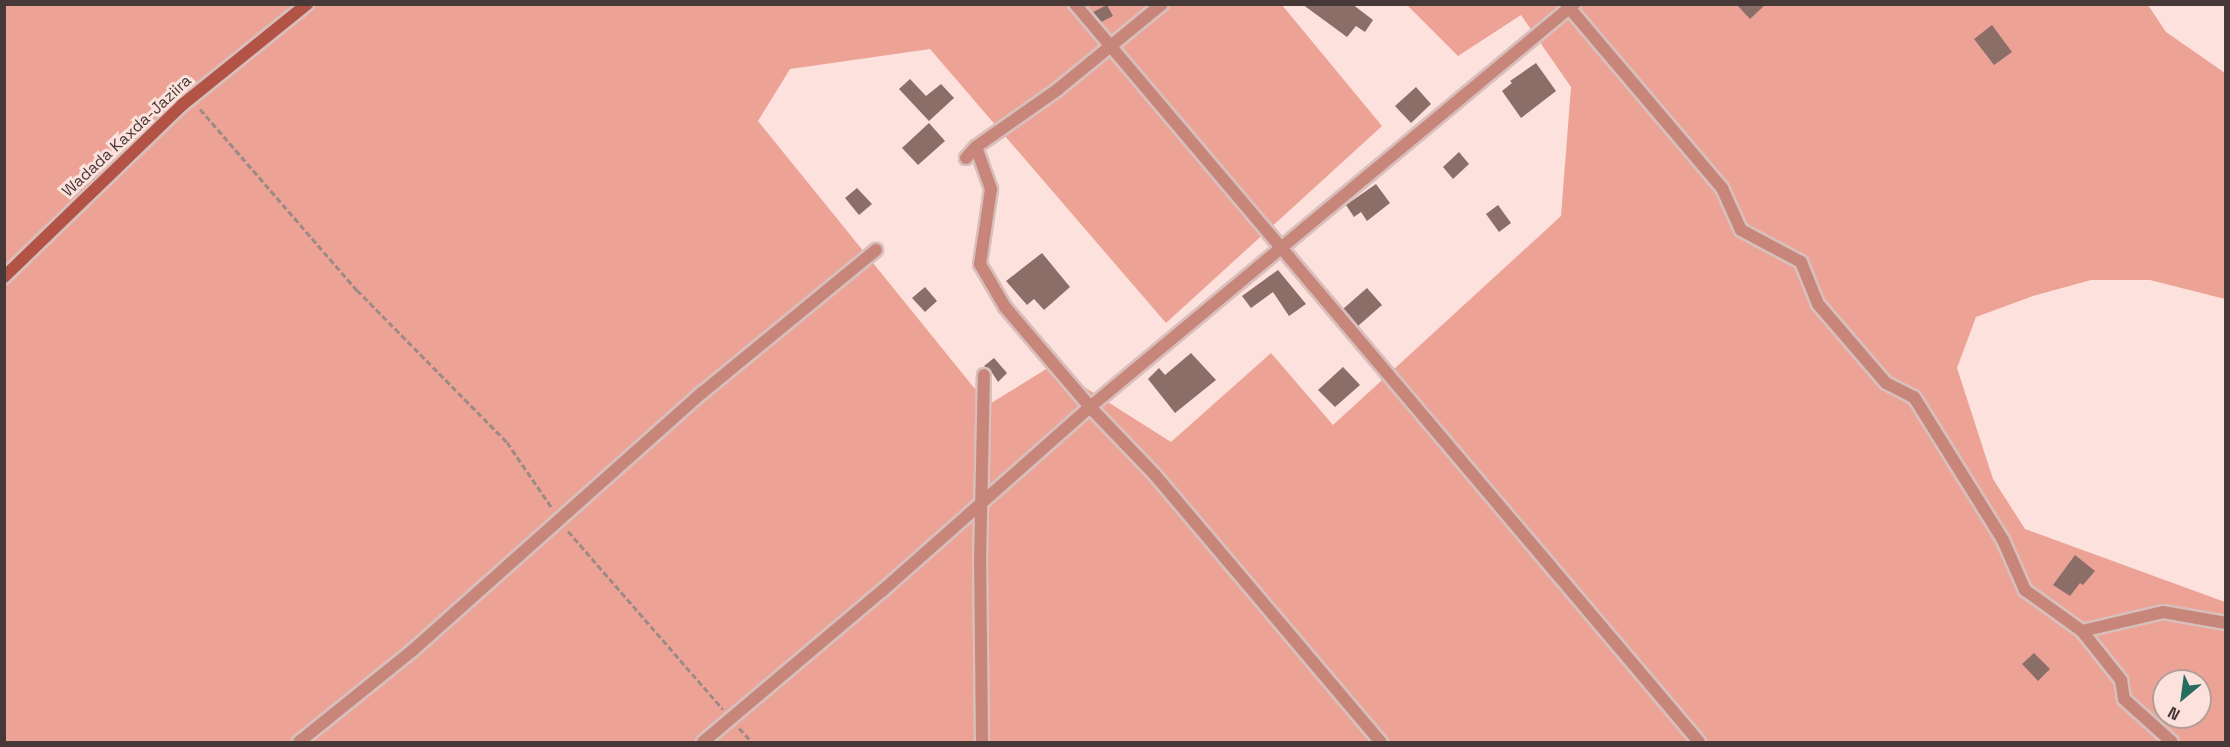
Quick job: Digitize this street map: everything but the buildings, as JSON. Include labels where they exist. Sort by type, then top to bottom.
[{"type":"street","name":"Wadada Kaxda-Jaziira","points":[[4,277],[190,98],[307,4]]},
{"type":"street","points":[[1075,4],[1699,742]]},
{"type":"street","points":[[966,158],[976,147],[1112,47],[1162,4]]},
{"type":"street","points":[[704,742],[1090,407],[1570,6],[1722,188],[1741,230],[1802,262],[1818,304],[1886,383],[1914,397],[2003,540],[2025,590],[2082,631],[2121,680],[2124,699],[2172,742]]},
{"type":"street","points":[[976,147],[991,189],[980,264],[1005,307],[1090,407],[1155,475],[1381,742]]},
{"type":"street","points":[[299,742],[413,650],[703,392],[876,250]]},
{"type":"street","points":[[982,742],[984,375]]},
{"type":"street","points":[[2082,631],[2163,612],[2226,623]]},
{"type":"path","points":[[190,98],[357,290],[507,442],[560,519],[752,742]]},
{"type":"shaded area","points":[[4,5],[1282,5],[1382,126],[1166,323],[930,49],[790,69],[758,121],[988,405],[1051,366],[1171,442],[1271,353],[1333,425],[1561,216],[1571,87],[1521,15],[1458,56],[1407,5],[2148,5],[2166,32],[2225,73],[2225,299],[2150,280],[2091,280],[2033,296],[1976,317],[1957,368],[1993,479],[2025,529],[2225,602],[2225,742],[5,742]]}]
